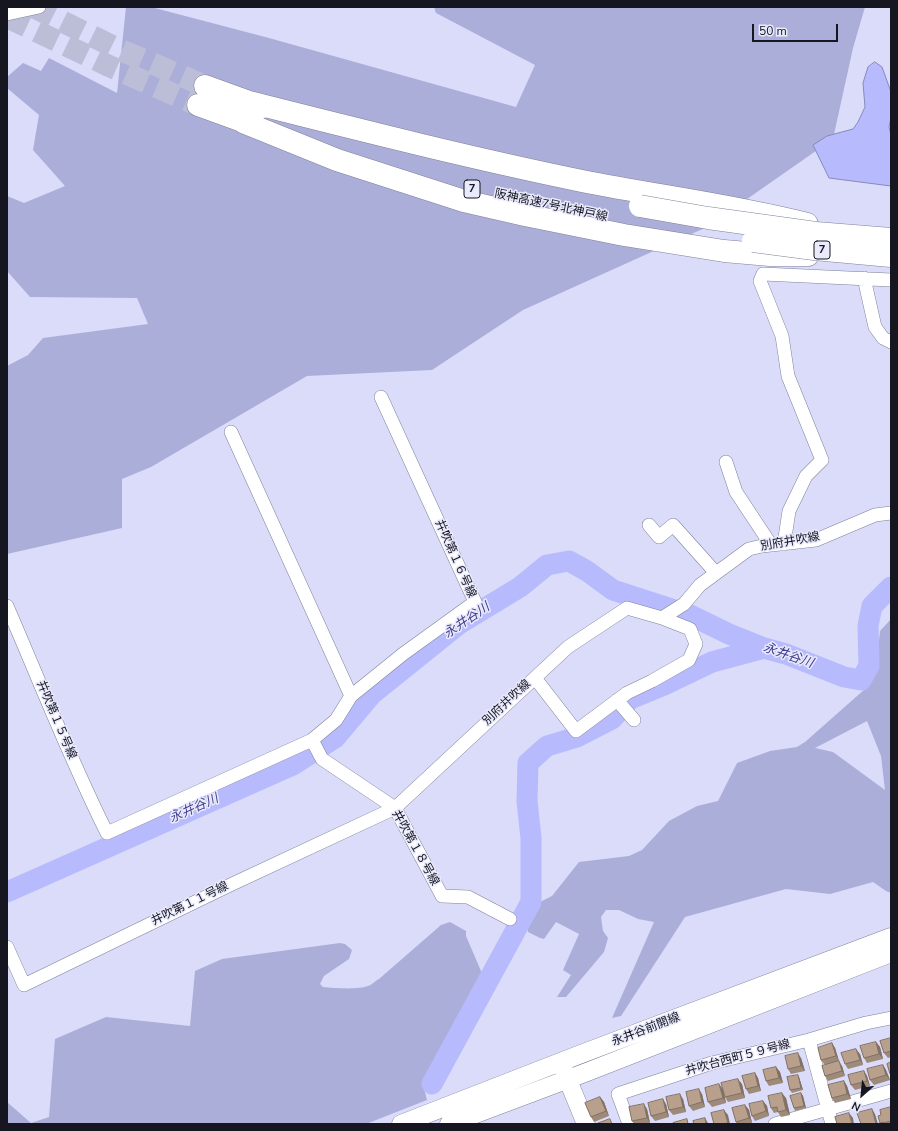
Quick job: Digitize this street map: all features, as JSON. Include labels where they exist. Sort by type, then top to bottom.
[{"type":"highway","name":"阪神高速7号北神戸線","points":[[202,95],[246,112],[500,177],[640,206],[708,218],[816,233],[891,239]]},
{"type":"highway","name":"阪神高速7号北神戸線","points":[[246,112],[304,143],[495,195],[629,222],[753,241],[814,249],[891,255]]},
{"type":"highway","points":[[246,112],[363,131],[581,180],[773,215],[891,243]]},
{"type":"highway","points":[[246,112],[337,160],[464,201],[525,215],[624,235],[724,251],[770,256],[891,255]]},
{"type":"street","points":[[7,14],[39,7]]},
{"type":"street","points":[[784,544],[789,511],[806,476],[822,460],[788,376],[782,336],[760,281],[763,274],[891,280]]},
{"type":"street","points":[[864,278],[875,326],[883,338],[891,342]]},
{"type":"street","name":"井吹第１６号線","points":[[108,833],[313,742],[336,720],[351,696],[403,654],[475,602],[380,397]]},
{"type":"street","points":[[232,432],[351,696]]},
{"type":"street","points":[[726,462],[736,492],[770,545]]},
{"type":"street","name":"別府井吹線","points":[[395,808],[568,647],[627,608],[662,618],[684,604],[700,585],[749,549],[816,540],[875,515],[891,513]]},
{"type":"street","points":[[649,525],[659,537],[673,525],[716,573]]},
{"type":"street","name":"井吹第１５号線","points":[[7,606],[89,797],[108,833]]},
{"type":"street","points":[[535,678],[576,731],[625,709],[627,693],[690,660],[696,644],[690,629],[662,618]]},
{"type":"street","name":"井吹第１８号線","points":[[313,742],[322,759],[395,808],[442,896],[468,897],[510,920]]},
{"type":"street","name":"井吹第１１号線","points":[[7,947],[24,985],[228,886],[395,808]]},
{"type":"street","name":"永井谷前開線","points":[[401,1124],[560,1062],[891,937]]},
{"type":"street","name":"永井谷前開線","points":[[450,1124],[891,953]]},
{"type":"street","name":"井吹台西町５９号線","points":[[629,1124],[618,1094],[712,1063],[809,1040],[866,1023],[891,1018]]},
{"type":"street","points":[[809,1040],[832,1124]]},
{"type":"street","points":[[560,1062],[586,1124]]},
{"type":"street","points":[[775,1124],[891,1091]]},
{"type":"shaded area","points":[[126,7],[151,7],[269,38],[516,107],[535,65],[436,13],[434,7],[865,7],[853,48],[833,139],[707,227],[523,310],[432,370],[307,376],[151,467],[122,479],[122,528],[7,554],[7,366],[28,355],[43,338],[148,324],[137,298],[30,297],[7,271],[7,196],[24,203],[65,186],[33,150],[39,115],[7,88],[7,77],[23,63],[41,71],[49,58],[117,93]]},
{"type":"shaded area","points":[[875,62],[882,67],[891,92],[891,118],[889,127],[891,135],[891,186],[829,178],[813,145],[827,136],[853,129],[865,107],[863,83],[868,67]]},
{"type":"shaded area","points":[[891,619],[891,893],[873,882],[830,894],[786,889],[685,917],[621,1016],[612,1018],[654,922],[638,919],[619,910],[606,910],[601,917],[603,931],[608,938],[604,952],[566,997],[557,997],[571,975],[563,970],[579,934],[556,922],[544,939],[528,932],[527,924],[536,904],[552,896],[579,862],[629,856],[642,850],[669,821],[697,806],[718,801],[737,763],[770,751],[797,747],[805,742],[865,689],[877,658],[880,631]],"holes":[[[867,721],[881,756],[885,790],[833,752],[815,748]]]},
{"type":"shaded area","points":[[450,922],[466,931],[466,936],[484,978],[424,1088],[427,1100],[366,1124],[7,1124],[7,1102],[31,1123],[49,1117],[55,1039],[106,1017],[190,1026],[195,971],[222,959],[340,943],[345,944],[352,950],[349,959],[324,976],[320,984],[323,987],[333,988],[364,987],[371,985],[379,979],[441,925]]},
{"type":"building","points":[[891,1038],[891,1051],[884,1053],[880,1041]]},
{"type":"building","points":[[876,1042],[879,1054],[864,1058],[860,1046]]},
{"type":"building","points":[[832,1043],[836,1056],[821,1060],[818,1048]]},
{"type":"building","points":[[856,1049],[860,1060],[845,1064],[841,1053]]},
{"type":"building","points":[[798,1053],[801,1066],[788,1069],[785,1056]]},
{"type":"building","points":[[839,1061],[842,1071],[825,1076],[822,1066]]},
{"type":"building","points":[[891,1062],[891,1074],[890,1074],[887,1064]]},
{"type":"building","points":[[883,1065],[886,1075],[870,1080],[867,1069]]},
{"type":"building","points":[[776,1067],[779,1078],[766,1081],[763,1070]]},
{"type":"building","points":[[864,1071],[867,1081],[851,1085],[848,1075]]},
{"type":"building","points":[[755,1073],[758,1086],[746,1089],[742,1076]]},
{"type":"building","points":[[798,1075],[801,1088],[790,1090],[787,1077]]},
{"type":"building","points":[[738,1079],[742,1093],[725,1097],[721,1083]]},
{"type":"building","points":[[844,1081],[847,1094],[832,1098],[828,1085]]},
{"type":"building","points":[[719,1084],[723,1098],[708,1102],[705,1088]]},
{"type":"building","points":[[699,1089],[702,1102],[689,1106],[686,1092]]},
{"type":"building","points":[[782,1093],[786,1110],[778,1112],[777,1107],[771,1108],[768,1096]]},
{"type":"building","points":[[801,1093],[804,1106],[794,1108],[790,1096]]},
{"type":"building","points":[[680,1094],[683,1107],[669,1110],[666,1097]]},
{"type":"building","points":[[600,1097],[606,1111],[591,1117],[585,1103]]},
{"type":"building","points":[[663,1099],[666,1112],[651,1116],[648,1103]]},
{"type":"building","points":[[763,1101],[766,1111],[752,1116],[749,1104]]},
{"type":"building","points":[[644,1104],[647,1118],[632,1121],[629,1107]]},
{"type":"building","points":[[745,1105],[749,1118],[736,1122],[732,1108]]},
{"type":"building","points":[[891,1107],[891,1121],[880,1123],[878,1116],[881,1115],[880,1110]]},
{"type":"building","points":[[872,1109],[876,1124],[861,1124],[857,1113]]},
{"type":"building","points":[[724,1110],[728,1123],[714,1124],[711,1113]]},
{"type":"building","points":[[849,1113],[852,1124],[837,1124],[835,1117]]},
{"type":"building","points":[[705,1118],[706,1124],[694,1124],[693,1121]]},
{"type":"building","points":[[610,1119],[612,1124],[596,1124]]},
{"type":"building","points":[[687,1119],[688,1124],[673,1124],[673,1123]]},
{"type":"waterway","name":"永井谷川","points":[[7,892],[293,765],[335,738],[372,694],[459,624],[520,587],[547,565],[569,561],[587,571],[613,590],[690,615],[729,634],[764,648],[786,654],[844,677],[861,680],[869,666],[868,626],[872,606],[891,587]]},
{"type":"waterway","points":[[432,1084],[531,902],[531,838],[527,801],[528,763],[547,746],[577,737],[612,719],[630,699],[664,685],[712,662],[764,648]]},
{"type":"tunnel","points":[[33,7],[116,48],[205,86]]},
{"type":"tunnel","points":[[7,17],[109,66],[198,105]]}]
